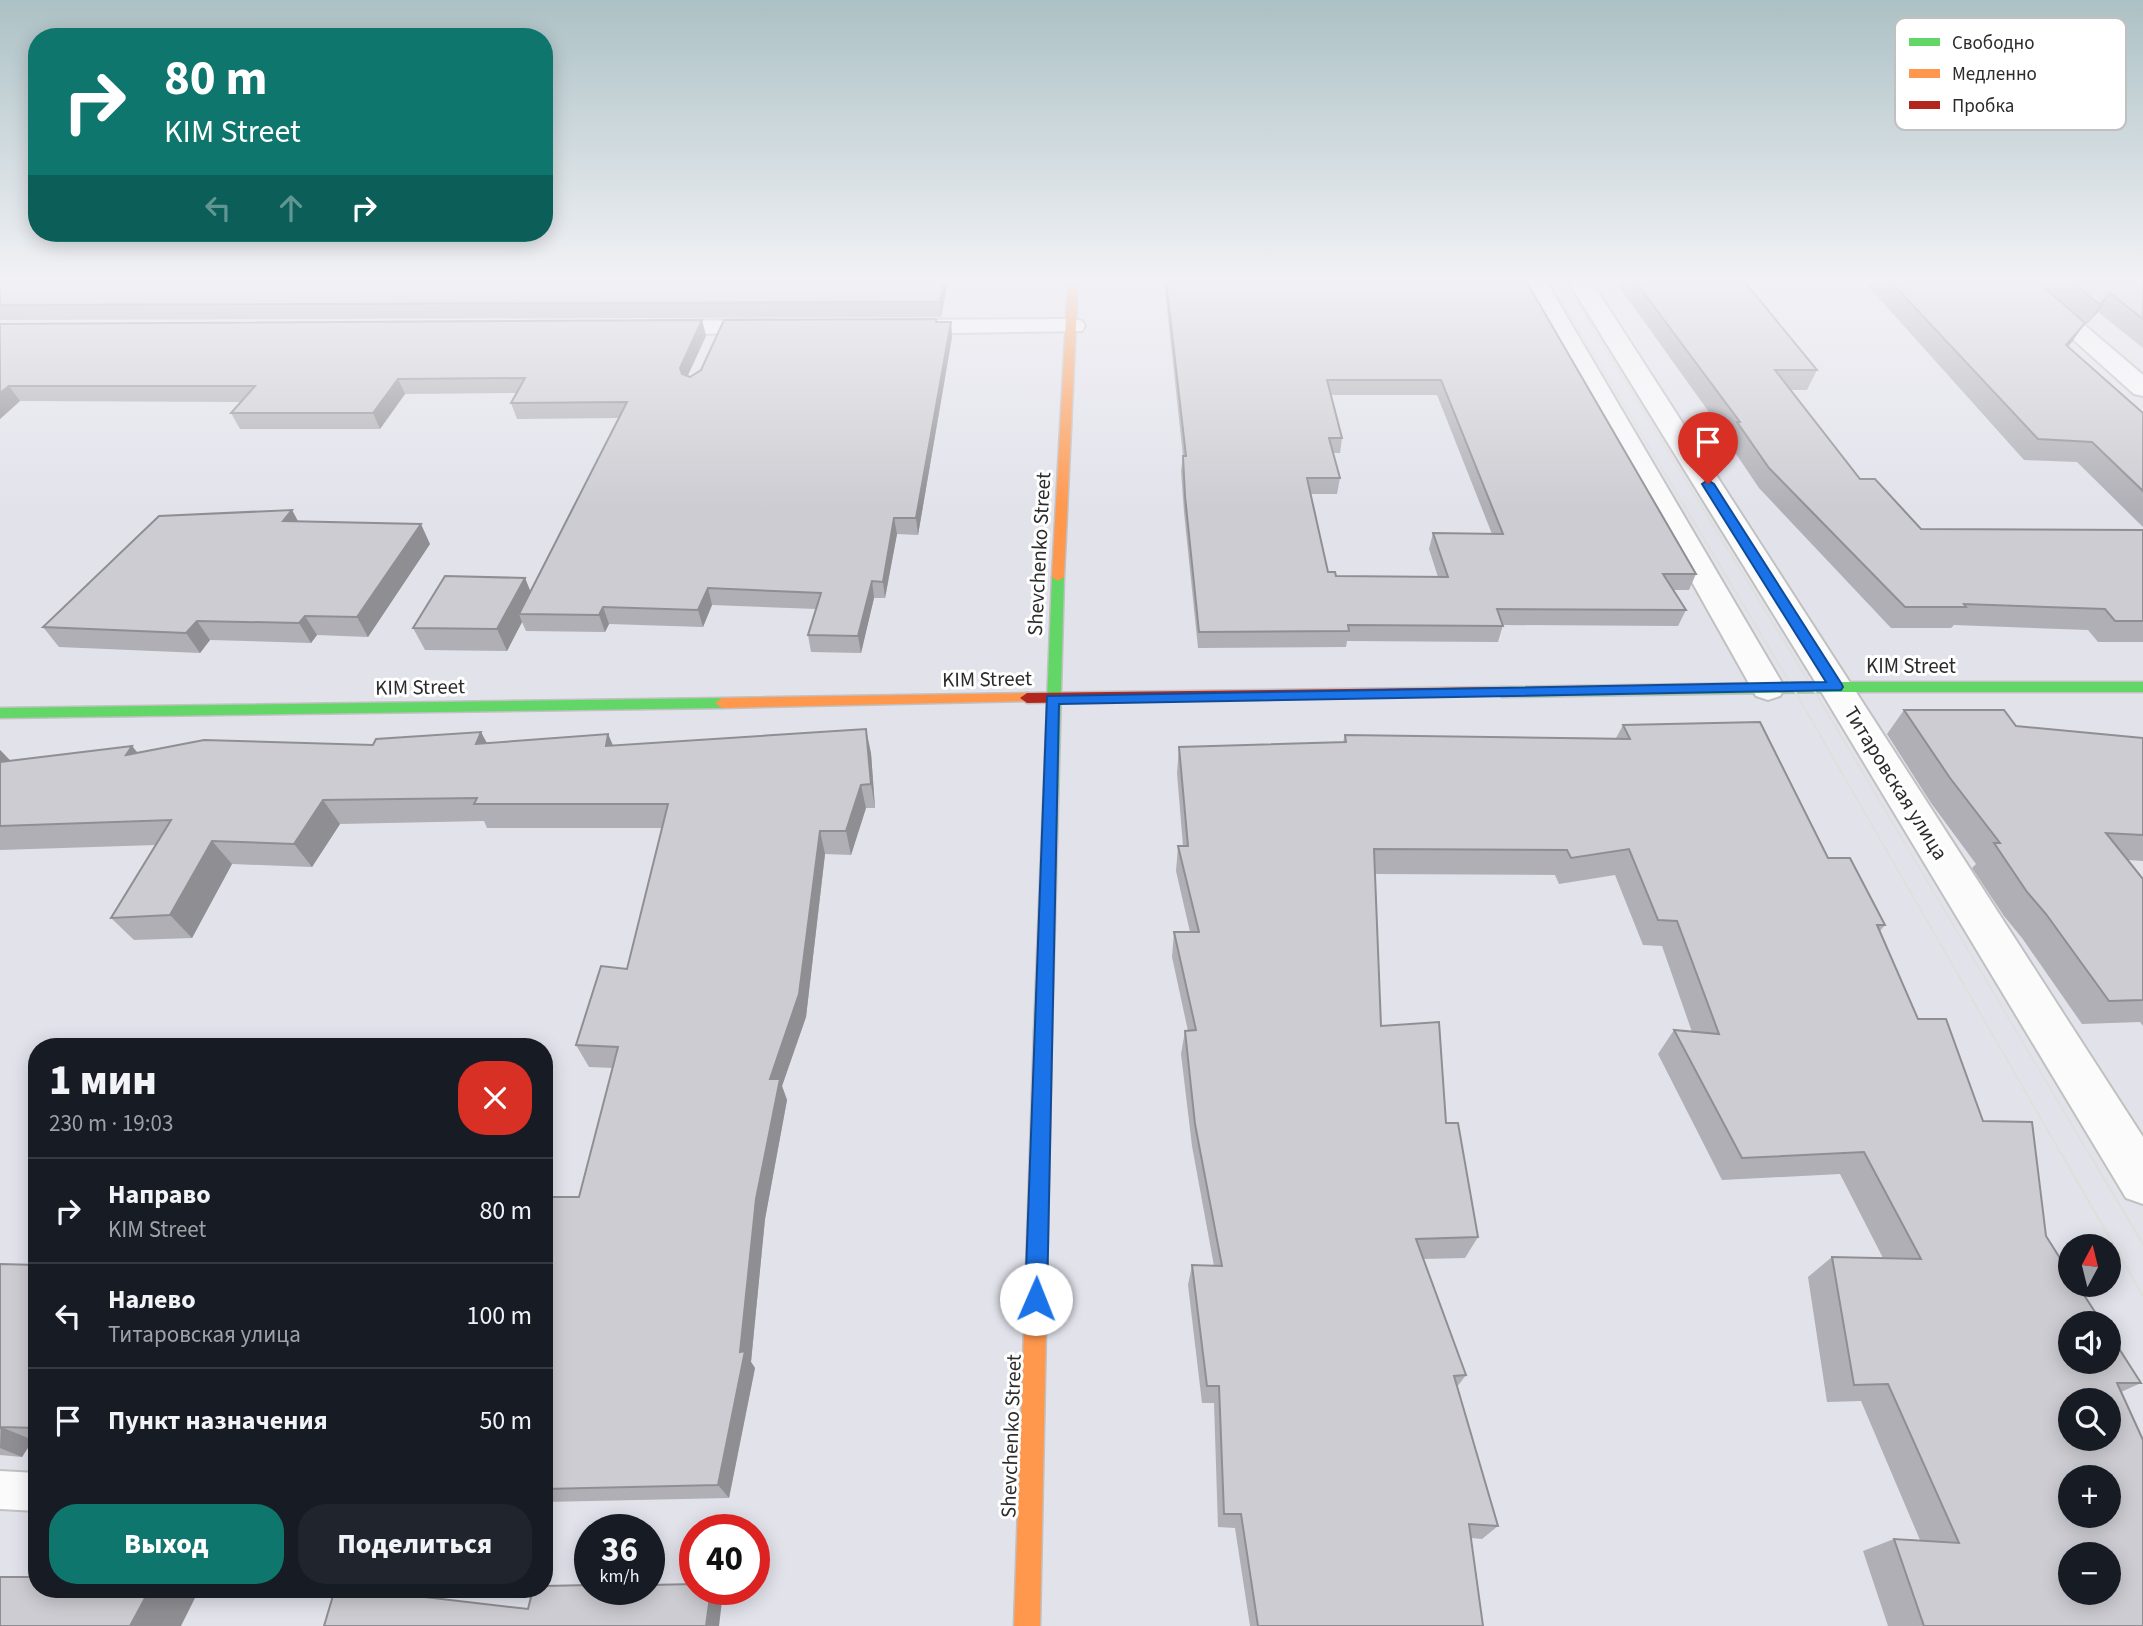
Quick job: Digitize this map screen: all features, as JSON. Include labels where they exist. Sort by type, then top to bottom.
[{"type":"street","name":"Shevchenko Street","points":[[1027,1626],[1052,699],[1071,357]]},
{"type":"street","points":[[1578,357],[1768,688]]},
{"type":"street","name":"Титаровская улица","points":[[1627,357],[2143,1181]]},
{"type":"street","points":[[2107,357],[2143,388]]},
{"type":"street","name":"KIM Street","points":[[0,713],[1836,687],[2143,687]]},
{"type":"lane","points":[[0,1490],[28,1492]]},
{"type":"building","points":[[0,357],[685,357],[680,368],[682,374],[690,377],[701,370],[707,357],[945,357],[916,518],[894,518],[883,582],[872,581],[858,636],[808,635],[821,593],[708,588],[698,610],[603,607],[599,615],[519,614],[627,402],[511,403],[525,378],[398,379],[373,413],[231,413],[255,386],[9,386],[0,393]]},
{"type":"building","points":[[1175,357],[1570,357],[1696,574],[1663,574],[1686,610],[1497,609],[1503,626],[1348,625],[1349,631],[1199,632],[1183,456],[1186,456]],"holes":[[[1327,380],[1441,380],[1503,534],[1433,533],[1448,577],[1336,576],[1335,572],[1328,572],[1307,478],[1340,478],[1329,438],[1342,438]]]},
{"type":"building","points":[[1692,357],[1806,357],[1817,370],[1775,370],[1860,479],[1875,479],[1921,529],[2143,530],[2143,621],[2115,621],[2105,609],[1964,604],[1966,607],[1905,607],[1769,468],[1737,422],[1740,422]]},
{"type":"building","points":[[1961,357],[2079,357],[2143,413],[2143,491],[2092,442],[2038,439]]},
{"type":"building","points":[[292,510],[283,521],[421,524],[357,617],[305,616],[299,623],[197,621],[186,633],[43,627],[159,516]]},
{"type":"building","points":[[445,576],[525,578],[497,629],[413,628]]},
{"type":"building","points":[[1904,710],[2004,710],[2016,726],[2143,738],[2143,835],[2106,833],[2143,879],[2143,1000],[2109,1001],[2027,892],[1994,843],[2000,843],[1950,778]]},
{"type":"building","points":[[1760,722],[1828,858],[1850,858],[1885,925],[1877,925],[1918,1019],[1946,1019],[1983,1121],[2032,1122],[2046,1236],[2058,1255],[2058,1297],[2085,1297],[2094,1311],[2058,1311],[2058,1374],[2121,1374],[2121,1352],[2141,1383],[2117,1383],[2119,1388],[2058,1388],[2058,1451],[2121,1451],[2121,1392],[2143,1440],[2143,1626],[1924,1626],[1894,1539],[1959,1543],[1888,1384],[1854,1385],[1832,1257],[1921,1259],[1864,1152],[1742,1158],[1674,1030],[1719,1034],[1677,921],[1658,920],[1629,849],[1571,858],[1567,850],[1374,849],[1381,1026],[1439,1022],[1446,1123],[1458,1123],[1478,1237],[1416,1239],[1466,1375],[1454,1376],[1498,1526],[1469,1524],[1483,1626],[1258,1626],[1241,1514],[1224,1514],[1219,1386],[1207,1386],[1192,1265],[1222,1266],[1195,1124],[1185,1031],[1196,1030],[1174,932],[1199,932],[1178,846],[1188,846],[1179,747],[1346,742],[1345,735],[1630,739],[1623,725]]},
{"type":"building","points":[[866,729],[871,784],[861,785],[846,831],[820,831],[799,994],[770,1079],[780,1079],[756,1199],[740,1352],[745,1351],[718,1485],[553,1489],[553,1197],[579,1197],[618,1047],[576,1045],[601,966],[627,969],[668,804],[474,804],[477,798],[323,800],[294,844],[212,841],[170,915],[111,918],[171,820],[0,826],[0,762],[132,746],[126,755],[204,740],[373,745],[376,739],[481,732],[476,744],[608,734],[606,746]]},
{"type":"building","points":[[0,1264],[28,1265],[28,1428],[0,1428]]},
{"type":"building","points":[[0,1577],[28,1577],[28,1598],[145,1598],[130,1626],[0,1626]]},
{"type":"building","points":[[679,1584],[679,1605],[709,1605],[706,1626],[324,1626],[332,1598],[433,1598],[528,1609],[531,1598],[553,1598],[553,1586],[574,1585],[574,1605],[665,1605],[665,1585]]},
{"type":"tram line","points":[[1595,357],[1793,688],[2063,1157]]},
{"type":"tram line","points":[[1610,357],[1812,687],[2091,1157]]},
{"type":"tram line","points":[[2062,1155],[2143,1296]]},
{"type":"tram line","points":[[2090,1155],[2143,1244]]},
{"type":"traffic: fast","points":[[1043,1032],[1058,577]]},
{"type":"traffic: fast","points":[[1502,692],[1836,687],[2143,687]]},
{"type":"traffic: fast","points":[[0,713],[722,703]]},
{"type":"traffic: slow","points":[[1058,577],[1069,357]]},
{"type":"traffic: slow","points":[[722,703],[1027,698]]},
{"type":"traffic: slow","points":[[1027,1626],[1043,1032]]},
{"type":"traffic: jam","points":[[1027,698],[1502,692]]},
{"type":"route","points":[[1036,1299],[1052,699],[1836,687],[1708,484]]}]
